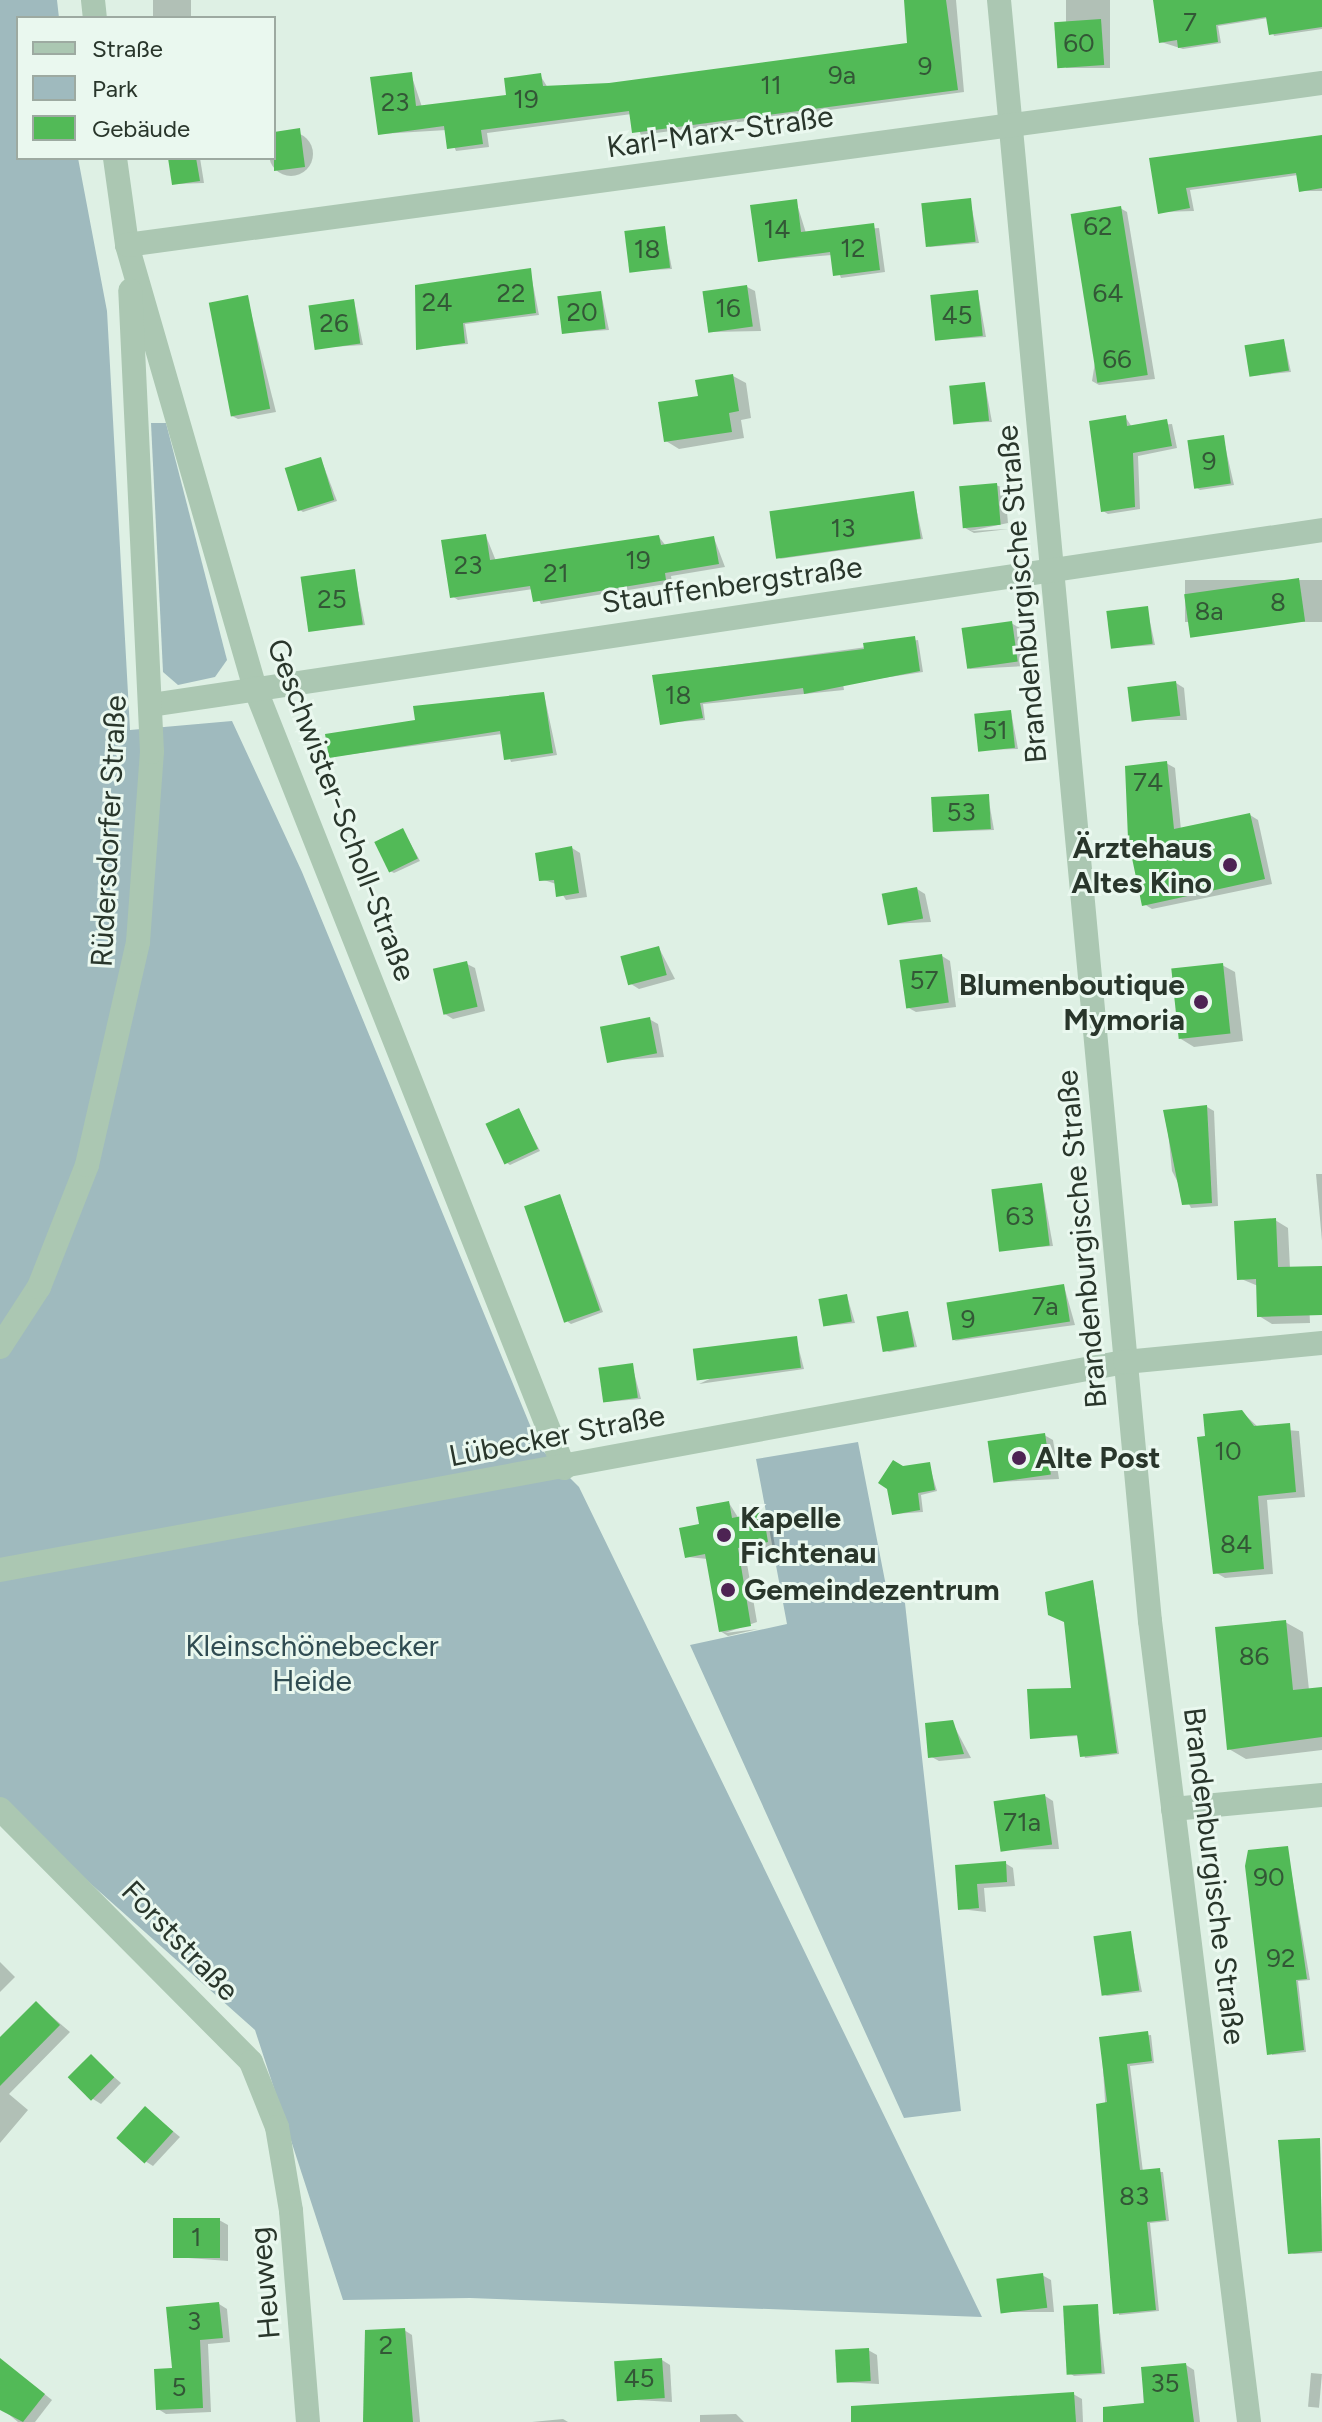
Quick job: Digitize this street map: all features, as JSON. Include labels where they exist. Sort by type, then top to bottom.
[{"type":"street","name":"Brandenburgische Straße","points":[[999,0],[1125,1362],[1173,1809],[1249,2422]]},
{"type":"street","name":"Karl-Marx-Straße","points":[[127,245],[1322,83]]},
{"type":"street","name":"Geschwister-Scholl-Straße","points":[[115,160],[127,245],[255,688],[564,1468]]},
{"type":"street","name":"Rüdersdorfer Straße","points":[[0,1347],[39,1287],[65,1224],[129,1008],[145,875],[151,705],[127,245]]},
{"type":"street","name":"Stauffenbergstraße","points":[[151,705],[1322,530]]},
{"type":"street","name":"Lübecker Straße","points":[[0,1570],[1125,1362],[1322,1343]]},
{"type":"street","points":[[1173,1809],[1322,1795]]},
{"type":"street","name":"Forststraße","points":[[0,1809],[251,2062],[280,2140]]},
{"type":"street","name":"Heuweg","points":[[280,2140],[308,2422]]},
{"type":"green space","name":"Kleinschönebecker Heide","points":[[0,0],[57,0],[59,16],[16,16],[16,160],[78,160],[107,311],[130,730],[232,721],[302,872],[539,1447],[579,1487],[982,2317],[470,2298],[343,2300],[255,2030],[0,1803]]},
{"type":"green space","points":[[151,423],[166,423],[227,660],[215,677],[178,685],[163,672]]},
{"type":"green space","points":[[858,1442],[886,1586],[903,1585],[961,2111],[904,2118],[690,1645],[787,1624],[756,1459]]},
{"type":"building","points":[[904,0],[946,0],[958,90],[632,133],[629,111],[481,130],[483,144],[447,149],[444,126],[378,135],[370,77],[412,72],[416,106],[506,95],[504,78],[541,73],[543,86],[609,83],[907,43]]},
{"type":"building","points":[[1153,0],[1322,0],[1322,27],[1269,35],[1266,17],[1216,25],[1218,42],[1178,48],[1177,40],[1159,43]]},
{"type":"building","points":[[1101,19],[1104,65],[1057,68],[1054,22]]},
{"type":"building","points":[[300,128],[305,167],[274,171],[276,132]]},
{"type":"building","points":[[1322,135],[1322,188],[1299,192],[1296,173],[1186,188],[1190,208],[1158,214],[1149,158]]},
{"type":"building","points":[[168,160],[196,160],[200,181],[172,185]]},
{"type":"building","points":[[971,198],[976,242],[926,247],[921,203]]},
{"type":"building","points":[[797,199],[801,232],[874,223],[880,270],[833,276],[830,252],[758,262],[750,205]]},
{"type":"building","points":[[1121,206],[1148,375],[1097,383],[1071,214]]},
{"type":"building","points":[[665,226],[670,268],[629,273],[624,231]]},
{"type":"building","points":[[531,268],[536,313],[463,323],[465,343],[416,350],[415,285]]},
{"type":"building","points":[[747,285],[753,327],[708,333],[702,291]]},
{"type":"building","points":[[978,290],[983,336],[935,341],[930,295]]},
{"type":"building","points":[[601,291],[606,329],[562,334],[557,296]]},
{"type":"building","points":[[248,295],[270,409],[231,417],[209,303]]},
{"type":"building","points":[[354,299],[360,344],[315,350],[308,305]]},
{"type":"building","points":[[1284,339],[1289,371],[1249,377],[1244,345]]},
{"type":"building","points":[[733,374],[739,411],[729,413],[732,432],[664,442],[658,402],[698,396],[695,380]]},
{"type":"building","points":[[985,382],[989,421],[953,425],[949,386]]},
{"type":"building","points":[[1126,415],[1127,426],[1167,419],[1172,446],[1133,453],[1135,507],[1101,512],[1089,421]]},
{"type":"building","points":[[1224,435],[1231,484],[1194,489],[1187,440]]},
{"type":"building","points":[[321,457],[334,500],[298,511],[285,468]]},
{"type":"building","points":[[997,483],[1001,525],[963,528],[959,486]]},
{"type":"building","points":[[914,491],[921,539],[776,559],[769,511]]},
{"type":"building","points":[[486,534],[490,560],[659,535],[661,545],[714,536],[719,564],[665,573],[666,580],[533,602],[530,586],[450,598],[441,540]]},
{"type":"building","points":[[355,569],[363,624],[308,632],[301,577]]},
{"type":"building","points":[[1299,578],[1305,622],[1190,638],[1184,594]]},
{"type":"building","points":[[1148,606],[1153,644],[1111,649],[1106,611]]},
{"type":"building","points":[[1012,621],[1018,662],[967,669],[961,628]]},
{"type":"building","points":[[915,636],[920,671],[804,694],[803,688],[700,703],[703,718],[660,725],[652,675],[864,649],[863,643]]},
{"type":"building","points":[[1176,681],[1180,716],[1132,722],[1127,687]]},
{"type":"building","points":[[544,692],[553,753],[504,760],[500,731],[329,758],[325,734],[415,720],[413,706]]},
{"type":"building","points":[[1011,710],[1015,748],[978,752],[974,714]]},
{"type":"building","points":[[1167,761],[1174,829],[1250,813],[1265,879],[1142,906],[1128,839],[1125,766]]},
{"type":"building","points":[[989,794],[991,829],[933,832],[931,797]]},
{"type":"building","points":[[403,828],[418,859],[389,873],[374,842]]},
{"type":"building","points":[[572,846],[579,893],[556,897],[554,880],[539,881],[535,853]]},
{"type":"building","points":[[917,887],[923,918],[888,925],[882,894]]},
{"type":"building","points":[[659,946],[667,975],[628,985],[620,956]]},
{"type":"building","points":[[942,954],[949,1003],[906,1009],[899,960]]},
{"type":"building","points":[[467,961],[478,1007],[443,1015],[433,969]]},
{"type":"building","name":"Blumenboutique Mymoria","points":[[1223,963],[1230,1034],[1179,1039],[1171,968]]},
{"type":"building","points":[[650,1017],[657,1053],[607,1063],[600,1027]]},
{"type":"building","points":[[1207,1105],[1212,1203],[1182,1205],[1163,1110]]},
{"type":"building","points":[[519,1108],[538,1149],[504,1164],[485,1124]]},
{"type":"building","points":[[1042,1183],[1050,1246],[999,1252],[991,1189]]},
{"type":"building","points":[[560,1194],[600,1310],[564,1323],[524,1206]]},
{"type":"building","points":[[1276,1218],[1278,1267],[1322,1266],[1322,1315],[1257,1317],[1256,1279],[1237,1280],[1234,1221]]},
{"type":"building","points":[[1064,1284],[1070,1322],[952,1340],[946,1303]]},
{"type":"building","points":[[847,1294],[852,1322],[823,1327],[818,1299]]},
{"type":"building","points":[[908,1311],[914,1346],[883,1352],[876,1317]]},
{"type":"building","points":[[797,1336],[801,1368],[697,1381],[693,1349]]},
{"type":"building","points":[[633,1363],[638,1398],[603,1403],[598,1368]]},
{"type":"building","points":[[1242,1410],[1254,1426],[1290,1423],[1296,1492],[1258,1496],[1264,1569],[1213,1574],[1197,1437],[1205,1436],[1203,1414]]},
{"type":"building","name":"Alte Post","points":[[1045,1433],[1051,1475],[993,1483],[988,1441]]},
{"type":"building","points":[[893,1460],[903,1466],[930,1462],[935,1490],[918,1493],[920,1510],[892,1515],[887,1489],[878,1483]]},
{"type":"building","points":[[729,1501],[732,1518],[763,1512],[768,1542],[738,1548],[751,1626],[719,1632],[705,1554],[685,1558],[679,1528],[699,1524],[696,1507]]},
{"type":"building","points":[[1093,1580],[1117,1753],[1080,1757],[1077,1735],[1030,1739],[1027,1689],[1071,1688],[1064,1622],[1048,1615],[1045,1592]]},
{"type":"building","points":[[1286,1620],[1293,1690],[1322,1687],[1322,1737],[1227,1750],[1215,1627]]},
{"type":"building","points":[[953,1720],[964,1754],[928,1758],[925,1723]]},
{"type":"building","points":[[1045,1794],[1052,1845],[1001,1852],[994,1801]]},
{"type":"building","points":[[1288,1846],[1307,1979],[1296,1980],[1304,2050],[1267,2055],[1245,1866],[1248,1850]]},
{"type":"building","points":[[1006,1861],[1007,1882],[977,1884],[979,1908],[958,1910],[955,1865]]},
{"type":"building","points":[[1131,1931],[1139,1990],[1102,1996],[1093,1936]]},
{"type":"building","points":[[36,2001],[60,2025],[0,2086],[0,2037]]},
{"type":"building","points":[[1148,2031],[1152,2061],[1127,2064],[1140,2170],[1160,2168],[1166,2220],[1147,2222],[1156,2310],[1113,2314],[1096,2104],[1107,2102],[1099,2037]]},
{"type":"building","points":[[91,2054],[114,2077],[91,2101],[68,2077]]},
{"type":"building","points":[[145,2106],[173,2131],[144,2163],[116,2138]]},
{"type":"building","points":[[1320,2138],[1322,2251],[1288,2254],[1278,2140]]},
{"type":"building","points":[[173,2218],[220,2218],[220,2258],[173,2258]]},
{"type":"building","points":[[1043,2273],[1047,2308],[1001,2313],[996,2279]]},
{"type":"building","points":[[219,2302],[223,2338],[200,2340],[203,2408],[156,2410],[154,2369],[172,2368],[166,2307]]},
{"type":"building","points":[[1098,2304],[1102,2373],[1067,2375],[1063,2306]]},
{"type":"building","points":[[405,2328],[413,2422],[363,2422],[365,2330]]},
{"type":"building","points":[[869,2348],[871,2381],[837,2383],[835,2350]]},
{"type":"building","points":[[0,2358],[45,2394],[23,2422],[0,2410]]},
{"type":"building","points":[[662,2358],[665,2398],[617,2401],[614,2361]]},
{"type":"building","points":[[1186,2363],[1194,2422],[1103,2422],[1103,2407],[1144,2403],[1141,2367]]},
{"type":"building","points":[[1074,2392],[1076,2422],[851,2422],[851,2406]]},
{"type":"place","name":"Ärztehaus Altes Kino","points":[[1230,865]]},
{"type":"place","name":"Blumenboutique Mymoria","points":[[1201,1002]]},
{"type":"place","name":"Alte Post","points":[[1019,1458]]},
{"type":"place","name":"Kapelle Fichtenau","points":[[724,1535]]},
{"type":"place","name":"Gemeindezentrum","points":[[728,1590]]}]
